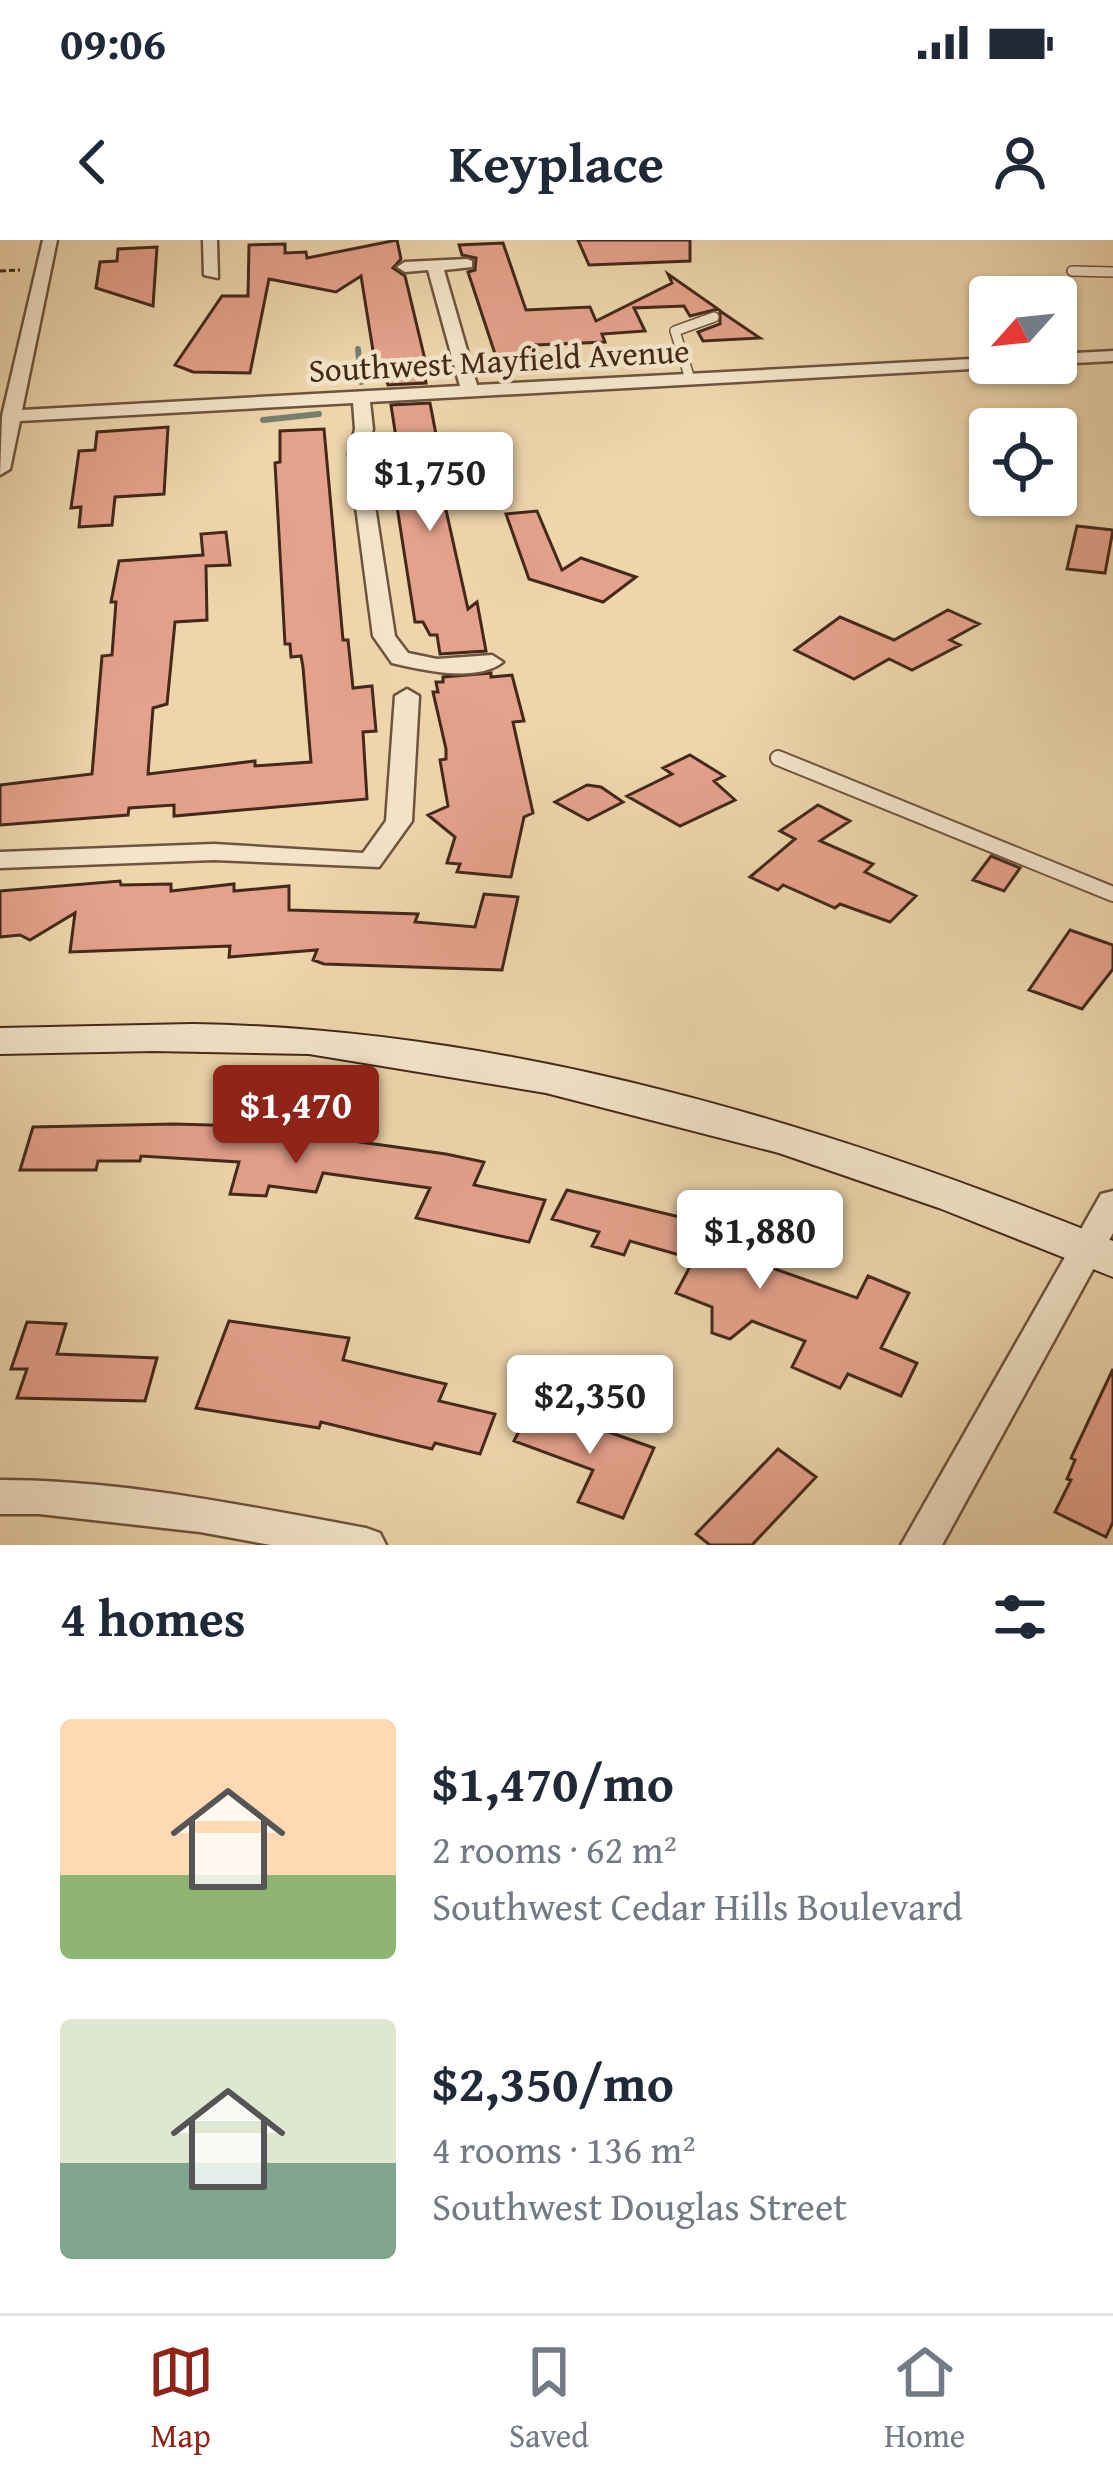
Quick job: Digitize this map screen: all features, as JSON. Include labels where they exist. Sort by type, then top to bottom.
[{"type":"main road","points":[[0,1041],[121,1037],[312,1041],[530,1074],[750,1127],[933,1190],[1100,1255]]},
{"type":"street","points":[[0,469],[50,240]]},
{"type":"street","points":[[210,240],[212,275]]},
{"type":"street","points":[[405,267],[467,264]]},
{"type":"street","points":[[435,266],[470,392]]},
{"type":"street","points":[[1077,358],[1113,356]]},
{"type":"street","name":"Southwest Mayfield Avenue","points":[[11,416],[969,364]]},
{"type":"street","points":[[361,397],[364,429],[358,454],[384,636],[400,658],[437,666],[493,662]]},
{"type":"street","points":[[0,860],[214,852],[370,861],[399,821],[407,696]]},
{"type":"street","points":[[922,1545],[1100,1255],[1113,1203]]},
{"type":"street","points":[[0,1498],[39,1497],[200,1515],[366,1545]]},
{"type":"lane","points":[[1072,271],[1113,272]]},
{"type":"lane","points":[[690,380],[675,331],[714,317]]},
{"type":"lane","points":[[778,758],[1113,894]]},
{"type":"path","points":[[0,271],[20,270]]},
{"type":"building","points":[[397,240],[401,259],[393,268],[405,276],[427,368],[423,368],[426,383],[388,385],[381,362],[375,363],[361,276],[336,292],[269,279],[250,373],[193,372],[175,365],[222,296],[248,296],[249,245],[285,244],[285,253],[306,252],[307,258]]},
{"type":"building","points":[[578,240],[690,240],[690,261],[589,265]]},
{"type":"building","points":[[503,243],[526,310],[590,307],[596,321],[672,283],[668,274],[718,309],[690,316],[684,306],[634,308],[645,331],[602,334],[605,342],[536,345],[543,370],[501,372],[468,272],[475,270],[476,258],[462,255],[459,245]]},
{"type":"building","points":[[157,247],[153,306],[96,288],[100,262],[117,261],[118,249]]},
{"type":"building","points":[[720,311],[760,338],[703,341],[698,332],[720,324]]},
{"type":"building","points":[[430,403],[443,471],[440,483],[468,609],[477,602],[486,651],[440,654],[437,635],[430,635],[423,622],[415,622],[388,449],[397,444],[391,405]]},
{"type":"building","points":[[168,427],[164,494],[115,497],[112,525],[79,527],[81,507],[71,508],[79,451],[95,450],[97,432]]},
{"type":"building","points":[[324,429],[343,640],[348,640],[353,688],[372,686],[376,731],[363,732],[367,799],[174,816],[174,805],[129,808],[128,815],[0,825],[0,785],[92,774],[102,656],[112,655],[116,602],[111,602],[119,561],[203,555],[201,534],[226,532],[230,565],[206,566],[207,620],[175,622],[167,704],[153,708],[148,774],[255,761],[255,766],[311,762],[301,656],[291,657],[290,644],[285,644],[275,463],[280,462],[280,431]]},
{"type":"building","points":[[537,511],[562,570],[581,558],[636,577],[603,602],[529,579],[506,514]]},
{"type":"building","points":[[1077,526],[1113,530],[1105,573],[1067,569]]},
{"type":"building","points":[[948,610],[979,624],[950,640],[960,645],[912,670],[889,659],[854,679],[795,650],[840,617],[894,640]]},
{"type":"building","points":[[491,673],[491,677],[512,675],[524,721],[513,722],[533,813],[524,817],[511,877],[457,872],[460,864],[447,863],[455,837],[428,815],[448,806],[440,760],[446,759],[446,749],[433,692],[438,692],[436,682],[443,682],[443,677]]},
{"type":"building","points":[[690,755],[724,776],[714,781],[735,800],[680,826],[627,796],[672,774],[663,768]]},
{"type":"building","points":[[587,785],[601,787],[623,802],[588,820],[555,802]]},
{"type":"building","points":[[818,805],[850,821],[820,841],[873,864],[865,872],[916,896],[890,922],[840,904],[835,908],[783,885],[778,890],[750,877],[795,839],[780,831]]},
{"type":"building","points":[[991,856],[1020,868],[1004,891],[973,880]]},
{"type":"building","points":[[120,881],[121,885],[171,884],[171,891],[234,884],[234,891],[289,886],[289,910],[418,914],[415,922],[475,927],[484,894],[518,897],[502,970],[324,964],[313,960],[317,950],[229,957],[230,946],[70,952],[75,913],[30,940],[20,935],[0,937],[0,891]]},
{"type":"building","points":[[1070,930],[1113,945],[1113,969],[1082,1009],[1029,990]]},
{"type":"building","points":[[246,1126],[446,1154],[484,1162],[474,1185],[545,1200],[529,1242],[416,1218],[430,1188],[323,1173],[316,1192],[269,1186],[266,1196],[230,1194],[239,1162],[141,1156],[140,1161],[98,1161],[96,1170],[20,1170],[33,1127]]},
{"type":"building","points":[[567,1190],[713,1225],[715,1220],[756,1235],[744,1258],[857,1298],[868,1276],[909,1293],[881,1348],[917,1363],[901,1396],[848,1374],[840,1388],[792,1367],[805,1341],[752,1321],[730,1339],[712,1333],[712,1307],[676,1293],[694,1259],[630,1241],[624,1255],[592,1246],[599,1232],[552,1219]]},
{"type":"building","points":[[229,1321],[349,1338],[343,1360],[446,1384],[439,1401],[495,1414],[480,1454],[435,1443],[432,1449],[321,1422],[319,1428],[196,1408]]},
{"type":"building","points":[[27,1322],[66,1324],[57,1354],[157,1358],[145,1401],[17,1398],[27,1369],[11,1369]]},
{"type":"building","points":[[1113,1369],[1113,1522],[1106,1537],[1055,1512],[1071,1480],[1067,1479],[1075,1460],[1071,1458]]},
{"type":"building","points":[[532,1405],[654,1448],[623,1518],[578,1502],[593,1470],[514,1441]]},
{"type":"building","points":[[778,1449],[816,1477],[752,1545],[710,1545],[696,1534]]},
{"type":"waterway","points":[[358,349],[361,382]]},
{"type":"waterway","points":[[263,420],[319,414]]}]
